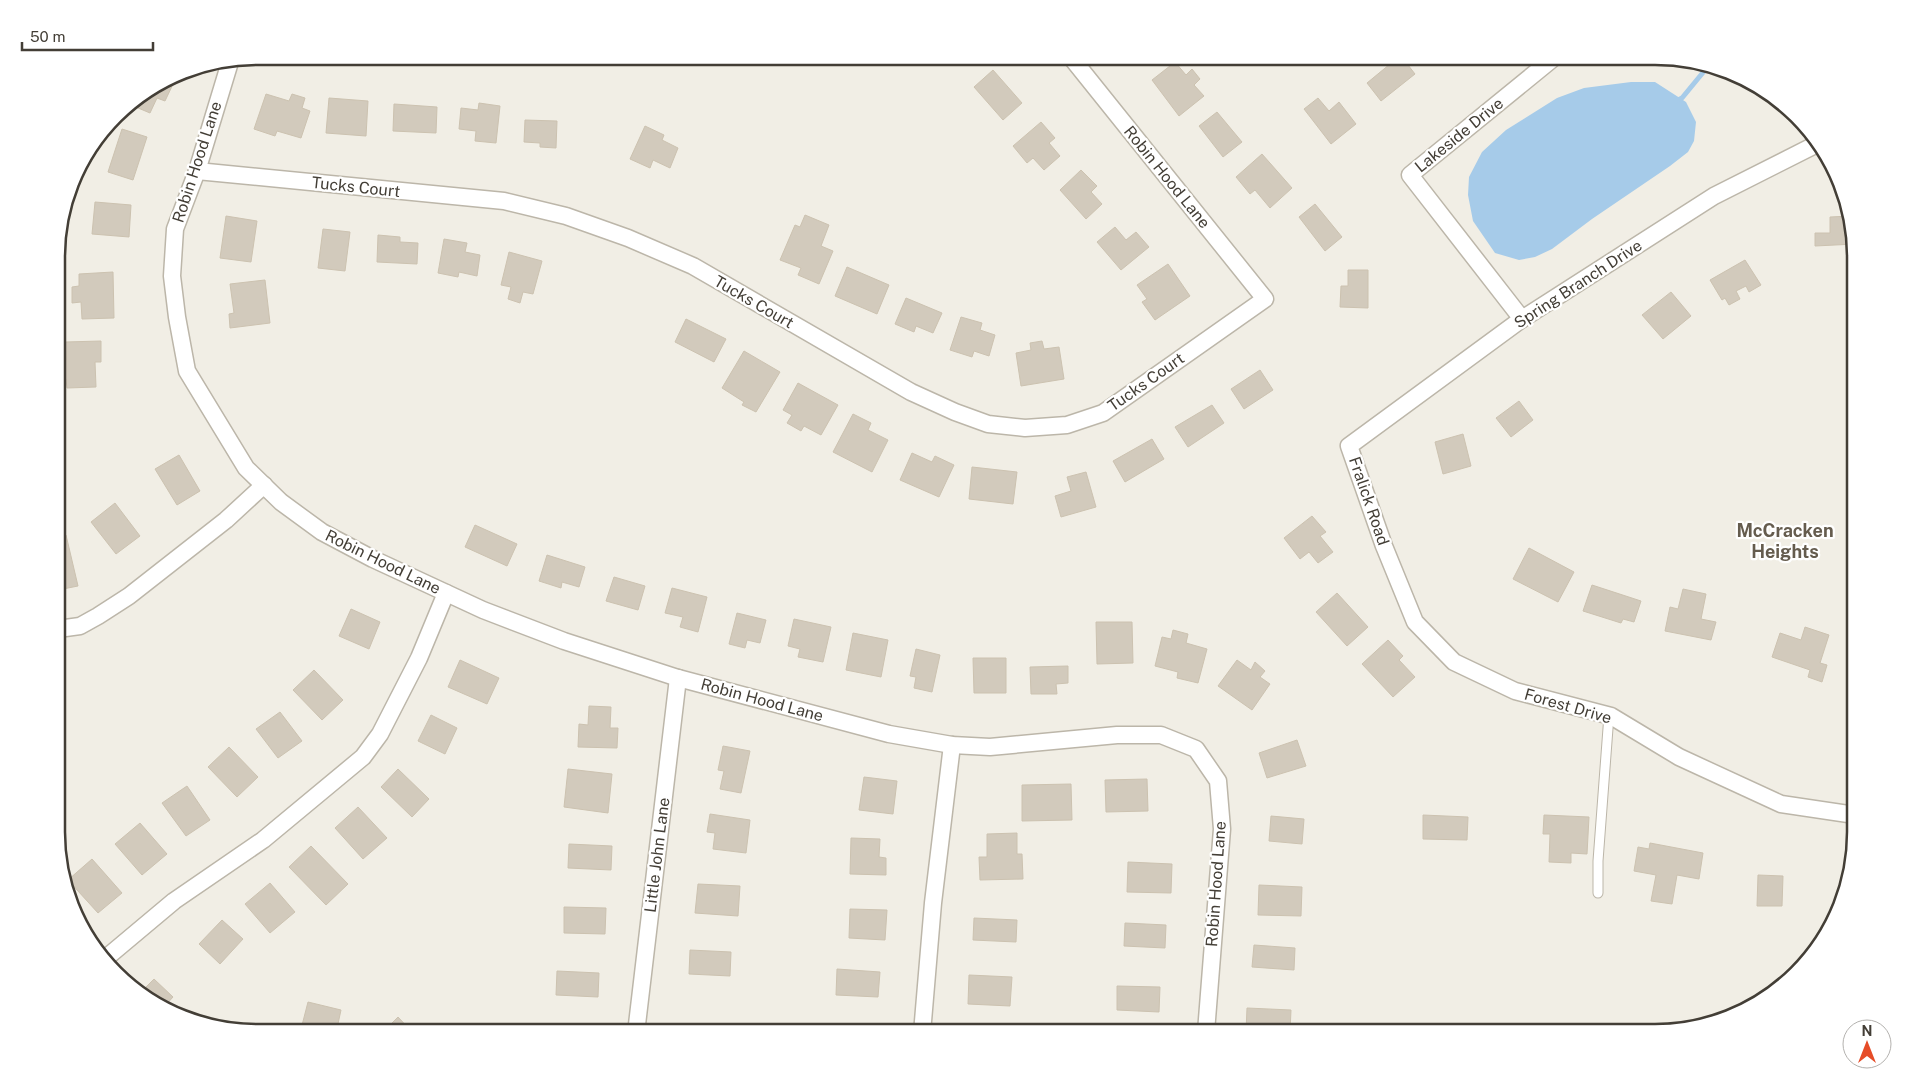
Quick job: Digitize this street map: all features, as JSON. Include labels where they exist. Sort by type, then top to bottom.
[{"type":"street","name":"Robin Hood Lane","points":[[1077,65],[1265,298]]},
{"type":"street","name":"Lakeside Drive","points":[[1522,319],[1410,175],[1545,65]]},
{"type":"street","name":"Robin Hood Lane","points":[[228,68],[197,171],[175,229],[172,276],[177,317],[188,371],[246,468],[281,502],[322,532],[373,559],[483,610],[564,641],[678,678],[889,734],[952,745],[990,747],[1117,735],[1161,734],[1196,749],[1218,781],[1222,829],[1207,1024]]},
{"type":"street","name":"Spring Branch Drive","points":[[1349,446],[1522,319],[1714,196],[1812,146]]},
{"type":"street","name":"Tucks Court","points":[[197,171],[504,202],[566,216],[628,238],[693,266],[911,392],[955,412],[988,424],[1025,428],[1067,425],[1103,413],[1265,298]]},
{"type":"street","name":"Fralick Road","points":[[1349,446],[1388,556]]},
{"type":"street","points":[[65,628],[80,626],[128,596],[226,520],[264,485]]},
{"type":"street","name":"Forest Drive","points":[[1388,556],[1415,622],[1454,662],[1515,691],[1609,715],[1679,757],[1781,804],[1847,814]]},
{"type":"street","points":[[110,955],[174,901],[263,840],[363,757],[380,734],[419,658],[446,593]]},
{"type":"street","name":"Little John Lane","points":[[637,1024],[678,678]]},
{"type":"street","points":[[923,1024],[933,903],[952,745]]},
{"type":"lane","points":[[1598,893],[1598,861],[1609,715]]},
{"type":"water","points":[[1631,82],[1655,82],[1686,102],[1696,122],[1694,141],[1688,152],[1552,249],[1535,257],[1519,260],[1495,253],[1473,221],[1468,195],[1469,177],[1482,152],[1506,130],[1557,98],[1584,88]]},
{"type":"building","points":[[1171,65],[1178,65],[1186,75],[1192,69],[1200,79],[1194,85],[1204,96],[1179,116],[1152,80]]},
{"type":"building","points":[[1389,65],[1408,65],[1415,74],[1381,101],[1367,83]]},
{"type":"building","points":[[993,70],[1022,103],[1003,120],[974,87]]},
{"type":"building","points":[[173,85],[165,101],[157,98],[150,113],[137,107],[150,97]]},
{"type":"building","points":[[266,94],[289,101],[292,94],[305,98],[302,108],[310,111],[301,138],[277,131],[275,136],[254,129]]},
{"type":"building","points":[[329,98],[368,101],[366,136],[326,133]]},
{"type":"building","points":[[1318,98],[1329,111],[1339,102],[1356,124],[1331,144],[1304,109]]},
{"type":"building","points":[[479,103],[500,106],[496,143],[475,141],[476,131],[459,129],[461,108],[478,110]]},
{"type":"building","points":[[394,104],[437,107],[436,133],[393,131]]},
{"type":"building","points":[[1217,112],[1242,142],[1223,157],[1199,126]]},
{"type":"building","points":[[525,120],[557,121],[556,148],[540,147],[540,143],[524,142]]},
{"type":"building","points":[[1041,122],[1055,138],[1049,143],[1060,156],[1044,170],[1033,158],[1027,163],[1013,146]]},
{"type":"building","points":[[645,126],[664,135],[662,140],[678,148],[670,168],[653,160],[650,168],[630,159]]},
{"type":"building","points":[[122,129],[147,137],[133,180],[108,172]]},
{"type":"building","points":[[1262,154],[1292,188],[1270,208],[1255,190],[1250,194],[1236,177]]},
{"type":"building","points":[[1081,170],[1097,186],[1091,192],[1102,204],[1086,219],[1060,190]]},
{"type":"building","points":[[95,202],[131,205],[129,237],[92,234]]},
{"type":"building","points":[[1315,204],[1342,237],[1325,251],[1299,217]]},
{"type":"building","points":[[805,215],[829,225],[821,246],[833,251],[819,284],[798,275],[801,268],[780,260],[795,225],[800,227]]},
{"type":"building","points":[[226,216],[257,221],[251,262],[220,258]]},
{"type":"building","points":[[1842,216],[1847,244],[1815,246],[1815,233],[1830,233],[1830,217]]},
{"type":"building","points":[[1115,227],[1126,240],[1136,232],[1149,247],[1121,270],[1097,242]]},
{"type":"building","points":[[323,229],[350,232],[345,271],[318,268]]},
{"type":"building","points":[[378,235],[400,237],[400,242],[418,243],[417,264],[377,262]]},
{"type":"building","points":[[444,239],[467,243],[465,252],[480,255],[477,276],[459,272],[458,277],[438,273]]},
{"type":"building","points":[[509,252],[542,261],[533,294],[523,292],[520,303],[508,299],[511,287],[501,285]]},
{"type":"building","points":[[1745,260],[1761,285],[1749,292],[1746,286],[1736,291],[1740,299],[1729,305],[1725,298],[1722,300],[1710,280]]},
{"type":"building","points":[[1168,264],[1190,296],[1155,320],[1142,302],[1147,299],[1137,285]]},
{"type":"building","points":[[847,267],[889,285],[877,314],[835,296]]},
{"type":"building","points":[[1348,270],[1368,270],[1368,308],[1340,307],[1341,286],[1348,286]]},
{"type":"building","points":[[113,272],[114,318],[82,319],[81,302],[72,303],[72,287],[79,286],[79,274]]},
{"type":"building","points":[[265,280],[270,323],[230,328],[229,314],[234,313],[230,284]]},
{"type":"building","points":[[1671,292],[1691,316],[1663,339],[1642,315]]},
{"type":"building","points":[[906,298],[942,313],[933,333],[916,326],[914,332],[895,324]]},
{"type":"building","points":[[961,317],[982,323],[980,330],[995,335],[989,356],[974,351],[972,357],[950,350]]},
{"type":"building","points":[[686,319],[726,339],[714,362],[675,342]]},
{"type":"building","points":[[101,341],[101,362],[95,362],[96,387],[67,388],[65,379],[65,342]]},
{"type":"building","points":[[1042,341],[1044,349],[1059,347],[1064,379],[1021,386],[1016,353],[1031,350],[1030,343]]},
{"type":"building","points":[[744,351],[780,372],[756,412],[742,405],[744,402],[722,388]]},
{"type":"building","points":[[1260,370],[1273,390],[1244,409],[1231,389]]},
{"type":"building","points":[[798,383],[838,405],[821,435],[804,426],[801,431],[787,423],[792,415],[783,410]]},
{"type":"building","points":[[1519,401],[1533,420],[1511,437],[1496,418]]},
{"type":"building","points":[[1212,405],[1224,423],[1188,447],[1175,427]]},
{"type":"building","points":[[853,414],[871,423],[868,430],[888,440],[872,472],[833,452]]},
{"type":"building","points":[[1463,434],[1471,466],[1443,474],[1435,442]]},
{"type":"building","points":[[1152,439],[1164,459],[1125,482],[1113,461]]},
{"type":"building","points":[[912,453],[932,462],[935,456],[954,465],[939,497],[900,480]]},
{"type":"building","points":[[179,455],[200,491],[177,505],[155,469]]},
{"type":"building","points":[[972,467],[1017,472],[1013,504],[969,499]]},
{"type":"building","points":[[1086,472],[1096,507],[1061,517],[1055,496],[1071,491],[1067,477]]},
{"type":"building","points":[[115,503],[140,536],[116,554],[91,522]]},
{"type":"building","points":[[1312,516],[1326,532],[1320,536],[1333,552],[1318,563],[1309,552],[1300,559],[1284,538]]},
{"type":"building","points":[[475,525],[517,544],[507,566],[465,547]]},
{"type":"building","points":[[65,535],[78,586],[65,589]]},
{"type":"building","points":[[1529,548],[1574,572],[1558,602],[1513,579]]},
{"type":"building","points":[[547,555],[585,567],[579,587],[562,582],[561,588],[539,581]]},
{"type":"building","points":[[614,577],[645,586],[638,610],[606,601]]},
{"type":"building","points":[[1592,585],[1641,601],[1634,622],[1623,619],[1621,623],[1583,611]]},
{"type":"building","points":[[672,588],[707,597],[698,632],[680,627],[683,617],[665,613]]},
{"type":"building","points":[[1683,589],[1706,594],[1701,619],[1716,622],[1711,640],[1665,631],[1670,607],[1678,609]]},
{"type":"building","points":[[1337,593],[1368,627],[1347,646],[1316,612]]},
{"type":"building","points":[[351,609],[380,622],[369,649],[339,636]]},
{"type":"building","points":[[737,613],[766,620],[760,643],[747,640],[745,648],[729,644]]},
{"type":"building","points":[[794,619],[831,627],[823,662],[798,657],[800,649],[788,646]]},
{"type":"building","points":[[1096,622],[1132,622],[1133,663],[1097,664]]},
{"type":"building","points":[[1805,627],[1829,635],[1820,663],[1827,665],[1822,682],[1808,677],[1810,670],[1772,657],[1780,633],[1801,640]]},
{"type":"building","points":[[1173,630],[1188,634],[1186,643],[1207,649],[1198,683],[1177,678],[1178,672],[1155,666],[1162,637],[1171,639]]},
{"type":"building","points":[[853,633],[888,640],[881,677],[846,670]]},
{"type":"building","points":[[1388,640],[1403,656],[1399,660],[1415,677],[1393,697],[1362,664]]},
{"type":"building","points":[[916,649],[940,655],[932,692],[914,688],[916,677],[910,676]]},
{"type":"building","points":[[973,658],[1006,658],[1006,693],[974,693]]},
{"type":"building","points":[[460,660],[499,678],[487,704],[448,687]]},
{"type":"building","points":[[1237,660],[1251,670],[1255,662],[1265,671],[1260,677],[1270,684],[1252,710],[1218,686]]},
{"type":"building","points":[[1068,666],[1068,683],[1056,684],[1057,694],[1031,694],[1030,667]]},
{"type":"building","points":[[314,670],[343,700],[322,720],[293,690]]},
{"type":"building","points":[[589,706],[611,707],[610,728],[618,728],[617,748],[578,747],[579,724],[588,725]]},
{"type":"building","points":[[280,712],[302,741],[278,758],[256,729]]},
{"type":"building","points":[[431,715],[457,728],[445,754],[418,741]]},
{"type":"building","points":[[1297,740],[1306,766],[1267,778],[1259,753]]},
{"type":"building","points":[[723,746],[750,751],[741,793],[720,789],[724,771],[718,770]]},
{"type":"building","points":[[229,747],[258,777],[237,797],[208,767]]},
{"type":"building","points":[[398,769],[429,799],[412,817],[381,787]]},
{"type":"building","points":[[568,769],[612,774],[608,813],[564,807]]},
{"type":"building","points":[[864,777],[897,781],[893,814],[859,810]]},
{"type":"building","points":[[1147,779],[1148,811],[1106,812],[1105,780]]},
{"type":"building","points":[[1071,784],[1072,820],[1022,821],[1022,785]]},
{"type":"building","points":[[187,786],[210,820],[186,836],[162,803]]},
{"type":"building","points":[[358,807],[387,838],[363,859],[335,828]]},
{"type":"building","points":[[710,814],[750,820],[746,853],[713,849],[715,833],[707,832]]},
{"type":"building","points":[[1423,815],[1468,817],[1467,840],[1423,839]]},
{"type":"building","points":[[1544,815],[1589,817],[1587,854],[1571,853],[1571,863],[1549,862],[1550,834],[1543,834]]},
{"type":"building","points":[[1271,816],[1304,819],[1302,844],[1269,841]]},
{"type":"building","points":[[140,823],[167,854],[142,875],[115,844]]},
{"type":"building","points":[[1017,833],[1017,854],[1022,854],[1023,879],[980,880],[979,857],[987,857],[987,834]]},
{"type":"building","points":[[851,838],[880,839],[879,857],[886,858],[886,875],[850,874]]},
{"type":"building","points":[[1650,843],[1703,853],[1699,879],[1677,875],[1672,904],[1651,901],[1656,875],[1634,871],[1638,847],[1649,849]]},
{"type":"building","points":[[569,844],[612,846],[611,870],[568,868]]},
{"type":"building","points":[[311,846],[348,884],[326,905],[289,867]]},
{"type":"building","points":[[92,859],[122,893],[98,913],[73,885],[71,877]]},
{"type":"building","points":[[1128,862],[1172,864],[1171,893],[1127,892]]},
{"type":"building","points":[[1758,875],[1783,876],[1782,906],[1757,906]]},
{"type":"building","points":[[270,883],[295,912],[270,933],[245,904]]},
{"type":"building","points":[[698,884],[740,886],[738,916],[695,913]]},
{"type":"building","points":[[1259,885],[1302,887],[1301,916],[1258,915]]},
{"type":"building","points":[[564,907],[606,908],[605,934],[564,933]]},
{"type":"building","points":[[850,909],[887,910],[885,940],[849,938]]},
{"type":"building","points":[[974,918],[1017,920],[1016,942],[973,940]]},
{"type":"building","points":[[222,920],[243,939],[220,964],[199,944]]},
{"type":"building","points":[[1125,923],[1166,925],[1165,948],[1124,946]]},
{"type":"building","points":[[1254,945],[1295,948],[1294,970],[1252,967]]},
{"type":"building","points":[[690,950],[731,952],[730,976],[689,974]]},
{"type":"building","points":[[837,969],[880,972],[878,997],[836,995]]},
{"type":"building","points":[[557,971],[599,973],[598,997],[556,995]]},
{"type":"building","points":[[969,975],[1012,977],[1010,1006],[968,1004]]},
{"type":"building","points":[[154,979],[173,997],[168,1002],[145,988]]},
{"type":"building","points":[[1117,986],[1160,987],[1159,1012],[1117,1010]]},
{"type":"building","points":[[308,1002],[341,1010],[338,1024],[302,1024]]},
{"type":"building","points":[[1247,1008],[1291,1010],[1290,1024],[1246,1024]]},
{"type":"building","points":[[398,1017],[405,1024],[391,1024]]},
{"type":"waterway","points":[[1676,101],[1682,98],[1704,72]]},
{"type":"district","name":"McCracken Heights","points":[[1785,540]]}]
